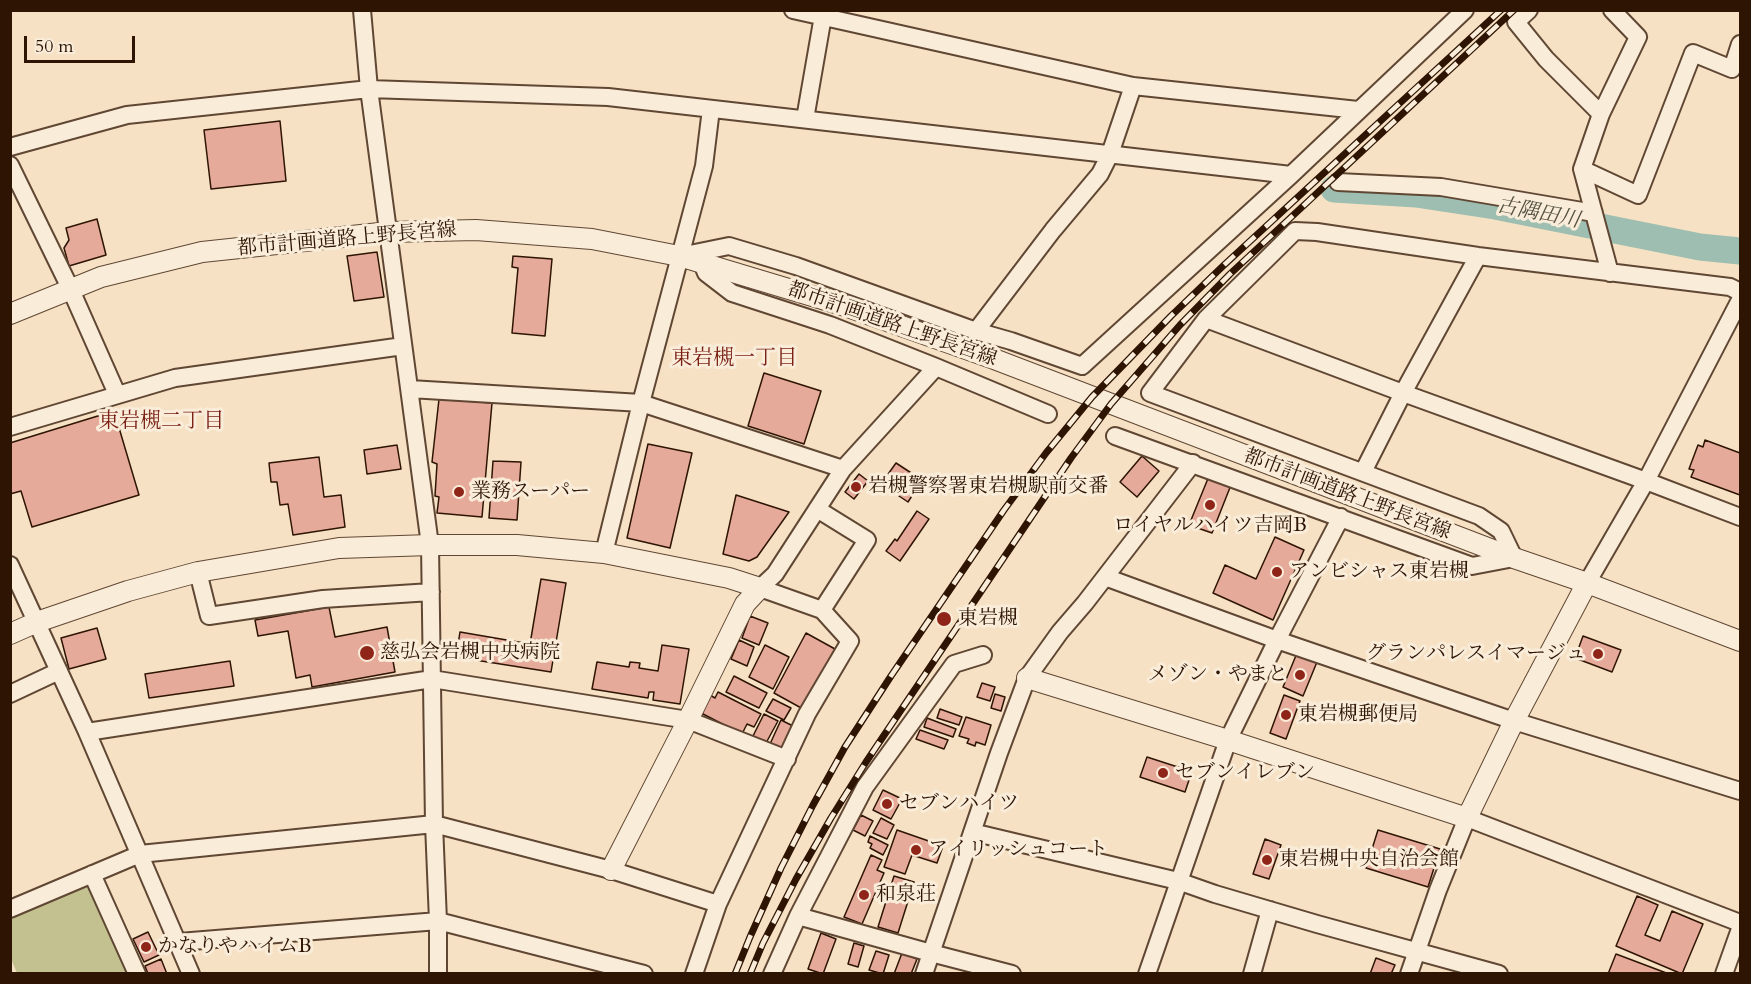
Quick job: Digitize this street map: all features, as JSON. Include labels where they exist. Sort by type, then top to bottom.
[{"type":"street","points":[[362,10],[369,89],[430,545],[438,974]]},
{"type":"street","points":[[794,10],[1133,86],[1358,110]]},
{"type":"street","points":[[680,256],[729,246],[796,266],[976,331],[1082,366],[1291,175],[1465,10]]},
{"type":"street","points":[[1529,10],[1516,22],[1546,59],[1601,114]]},
{"type":"street","points":[[1610,273],[1582,169],[1601,114],[1638,37],[1611,10]]},
{"type":"street","points":[[805,119],[822,16]]},
{"type":"street","points":[[1582,169],[1638,195],[1693,53],[1732,69],[1740,44]]},
{"type":"street","points":[[976,331],[1053,230],[1100,174],[1110,154],[1133,86]]},
{"type":"street","points":[[10,147],[127,115],[369,89],[608,97],[1291,175]]},
{"type":"street","points":[[604,554],[641,403],[704,166],[711,109]]},
{"type":"street","points":[[10,165],[71,290],[117,394]]},
{"type":"street","points":[[1338,182],[1441,188],[1596,222]]},
{"type":"street","name":"都市計画道路上野長宮線","points":[[10,314],[100,277],[202,252],[389,232],[476,230],[591,239],[680,256],[842,305],[994,360],[1514,558],[1740,640]]},
{"type":"street","points":[[1115,436],[1472,566],[1514,558],[1501,531],[1479,516],[1150,393],[1206,319],[1295,231],[1317,232],[1478,256],[1730,287],[1740,292]]},
{"type":"street","points":[[1363,472],[1402,393],[1478,256]]},
{"type":"street","points":[[702,263],[706,273],[732,293],[830,325],[1048,414]]},
{"type":"street","points":[[1409,974],[1438,890],[1467,818],[1514,721],[1587,583],[1646,481],[1740,300]]},
{"type":"street","points":[[1206,319],[1740,517]]},
{"type":"street","points":[[10,427],[175,378],[403,346]]},
{"type":"street","points":[[611,870],[745,604],[775,574],[843,469],[936,367]]},
{"type":"street","points":[[410,388],[641,403],[843,469]]},
{"type":"street","points":[[924,974],[999,753],[1028,678],[1060,632],[1193,463]]},
{"type":"street","points":[[817,509],[867,540],[822,609]]},
{"type":"street","points":[[1147,974],[1228,740],[1277,639],[1341,517]]},
{"type":"street","points":[[10,634],[37,622],[128,591],[198,572],[339,548],[430,545],[517,545],[604,554],[729,578],[822,609],[850,641],[807,714],[718,904],[694,974]]},
{"type":"street","points":[[198,572],[209,616],[323,599],[431,592]]},
{"type":"street","points":[[12,573],[87,732],[191,974]]},
{"type":"street","points":[[1105,577],[1514,721],[1740,791]]},
{"type":"street","points":[[772,974],[798,916],[865,787],[954,664],[983,656]]},
{"type":"street","points":[[10,694],[59,671]]},
{"type":"street","points":[[1028,678],[1467,818],[1740,923]]},
{"type":"street","points":[[87,732],[432,679],[688,720],[787,759]]},
{"type":"street","points":[[10,909],[140,854],[434,824],[611,870],[718,904]]},
{"type":"street","points":[[972,832],[1178,881],[1317,924],[1493,973]]},
{"type":"street","points":[[93,874],[137,974]]},
{"type":"street","points":[[1252,974],[1270,910]]},
{"type":"street","points":[[798,916],[1012,974]]},
{"type":"street","points":[[179,942],[438,921],[644,974]]},
{"type":"street","points":[[1724,974],[1740,929]]},
{"type":"shaded area","points":[[86,887],[92,889],[132,973],[17,973],[11,959],[10,918]]},
{"type":"building","points":[[280,121],[286,181],[211,189],[204,130]]},
{"type":"building","points":[[97,219],[106,255],[69,266],[64,248],[69,240],[66,228]]},
{"type":"building","points":[[377,252],[384,297],[354,301],[347,256]]},
{"type":"building","points":[[513,256],[552,259],[545,336],[512,333],[518,268],[512,267]]},
{"type":"building","points":[[764,373],[821,391],[804,444],[748,426]]},
{"type":"building","points":[[439,399],[492,403],[482,517],[437,513],[439,497],[435,496],[437,464],[432,462]]},
{"type":"building","points":[[114,411],[139,495],[32,527],[21,491],[10,494],[10,443]]},
{"type":"building","points":[[1705,440],[1740,453],[1740,495],[1691,477],[1694,470],[1689,469],[1698,445],[1703,447]]},
{"type":"building","points":[[648,444],[692,453],[670,548],[627,538]]},
{"type":"building","points":[[397,445],[401,469],[367,474],[364,450]]},
{"type":"building","points":[[1142,456],[1159,471],[1137,497],[1120,482]]},
{"type":"building","points":[[319,457],[324,497],[341,495],[345,527],[293,535],[288,504],[280,505],[277,482],[271,482],[269,463]]},
{"type":"building","points":[[493,461],[521,462],[517,520],[489,518]]},
{"type":"building","points":[[896,463],[922,480],[908,502],[881,484]]},
{"type":"building","points":[[859,474],[868,481],[854,499],[845,492]]},
{"type":"building","name":"ロイヤルハイツ吉岡B","points":[[1209,476],[1231,485],[1212,533],[1189,525]]},
{"type":"building","points":[[736,495],[789,512],[757,557],[749,561],[723,554]]},
{"type":"building","points":[[917,511],[929,519],[900,561],[886,551],[895,539],[897,541]]},
{"type":"building","name":"アンビシャス東岩槻","points":[[1275,537],[1304,550],[1273,620],[1213,593],[1225,565],[1256,579]]},
{"type":"building","points":[[541,579],[566,583],[551,672],[456,657],[460,632],[530,644]]},
{"type":"building","points":[[329,607],[335,637],[387,627],[395,672],[312,687],[310,675],[296,678],[288,631],[258,636],[255,620]]},
{"type":"building","points":[[750,616],[768,623],[759,645],[742,638]]},
{"type":"building","points":[[97,628],[106,659],[69,669],[61,638]]},
{"type":"building","points":[[806,633],[835,649],[803,709],[774,693]]},
{"type":"building","name":"グランパレスイマージュ","points":[[1583,636],[1621,650],[1612,672],[1575,658]]},
{"type":"building","points":[[739,640],[754,647],[747,666],[731,659]]},
{"type":"building","points":[[662,645],[689,649],[680,704],[653,700],[654,692],[649,692],[648,698],[592,689],[597,662],[629,667],[630,662],[640,663],[639,668],[658,671]]},
{"type":"building","points":[[765,645],[789,657],[773,689],[749,677]]},
{"type":"building","name":"メゾン・やまと","points":[[1297,653],[1317,662],[1303,696],[1283,687]]},
{"type":"building","points":[[230,661],[234,686],[149,698],[145,674]]},
{"type":"building","points":[[734,676],[767,693],[759,708],[726,692]]},
{"type":"building","points":[[982,683],[995,687],[990,701],[977,697]]},
{"type":"building","points":[[718,692],[761,714],[754,727],[747,724],[742,734],[701,713],[710,695],[715,698]]},
{"type":"building","points":[[995,694],[1005,697],[1001,711],[991,708]]},
{"type":"building","points":[[1284,695],[1300,701],[1286,739],[1270,733]]},
{"type":"building","points":[[773,699],[791,708],[784,720],[766,711]]},
{"type":"building","points":[[940,709],[962,717],[959,725],[937,718]]},
{"type":"building","points":[[764,714],[778,721],[766,743],[753,736]]},
{"type":"building","points":[[966,717],[991,725],[985,745],[976,742],[975,746],[967,743],[969,739],[959,736]]},
{"type":"building","points":[[927,718],[956,729],[953,737],[924,727]]},
{"type":"building","points":[[781,720],[795,727],[784,751],[770,744]]},
{"type":"building","points":[[920,730],[948,740],[944,749],[916,739]]},
{"type":"building","points":[[1147,757],[1187,770],[1185,778],[1189,780],[1185,792],[1140,777]]},
{"type":"building","name":"セブンハイツ","points":[[883,790],[902,799],[891,819],[873,810]]},
{"type":"building","points":[[861,815],[873,821],[865,836],[853,830]]},
{"type":"building","points":[[881,818],[894,825],[887,839],[873,833]]},
{"type":"building","name":"アイリッシュコート","points":[[897,830],[943,846],[937,863],[912,855],[905,874],[884,867]]},
{"type":"building","points":[[1378,830],[1440,849],[1428,887],[1366,868]]},
{"type":"building","points":[[870,836],[888,845],[883,855],[870,848],[872,844],[868,842]]},
{"type":"building","points":[[1265,839],[1281,845],[1269,879],[1253,874]]},
{"type":"building","name":"和泉荘","points":[[871,855],[882,860],[877,870],[884,873],[862,924],[844,917]]},
{"type":"building","points":[[894,876],[914,882],[898,933],[878,927]]},
{"type":"building","points":[[1637,896],[1658,905],[1645,935],[1660,941],[1672,911],[1703,924],[1682,974],[1616,946]]},
{"type":"building","name":"かなりやハイムB","points":[[148,932],[159,955],[144,962],[133,939]]},
{"type":"building","points":[[821,933],[836,939],[823,974],[808,969]]},
{"type":"building","points":[[854,943],[864,946],[858,967],[848,964]]},
{"type":"building","points":[[876,951],[889,955],[883,974],[869,970]]},
{"type":"building","points":[[902,953],[917,959],[911,974],[894,974]]},
{"type":"building","points":[[1616,954],[1669,974],[1608,974]]},
{"type":"building","points":[[1376,958],[1395,965],[1391,974],[1370,974]]},
{"type":"building","points":[[161,959],[167,974],[148,974],[145,966]]},
{"type":"waterway","name":"古隅田川","points":[[1334,189],[1416,194],[1495,206],[1700,247],[1740,251]]},
{"type":"railway","points":[[735,974],[781,868],[845,747],[1004,510],[1046,453],[1092,397],[1171,316],[1501,10]]},
{"type":"railway","points":[[750,974],[763,943],[796,879],[866,762],[1071,458],[1111,404],[1180,325],[1230,274],[1514,10]]},
{"type":"place","name":"岩槻警察署東岩槻駅前交番","points":[[856,487]]},
{"type":"place","name":"業務スーパー","points":[[459,492]]},
{"type":"place","name":"ロイヤルハイツ吉岡B","points":[[1210,505]]},
{"type":"place","name":"アンビシャス東岩槻","points":[[1277,572]]},
{"type":"place","name":"東岩槻","points":[[944,619]]},
{"type":"place","name":"慈弘会岩槻中央病院","points":[[367,653]]},
{"type":"place","name":"グランパレスイマージュ","points":[[1598,654]]},
{"type":"place","name":"メゾン・やまと","points":[[1300,675]]},
{"type":"place","name":"東岩槻郵便局","points":[[1286,715]]},
{"type":"place","name":"セブンイレブン","points":[[1163,773]]},
{"type":"place","name":"セブンハイツ","points":[[887,804]]},
{"type":"place","name":"アイリッシュコート","points":[[916,850]]},
{"type":"place","name":"東岩槻中央自治会館","points":[[1267,860]]},
{"type":"place","name":"和泉荘","points":[[864,895]]},
{"type":"place","name":"かなりやハイムB","points":[[146,947]]},
{"type":"district","name":"東岩槻一丁目","points":[[734,359]]},
{"type":"district","name":"東岩槻二丁目","points":[[161,422]]}]
